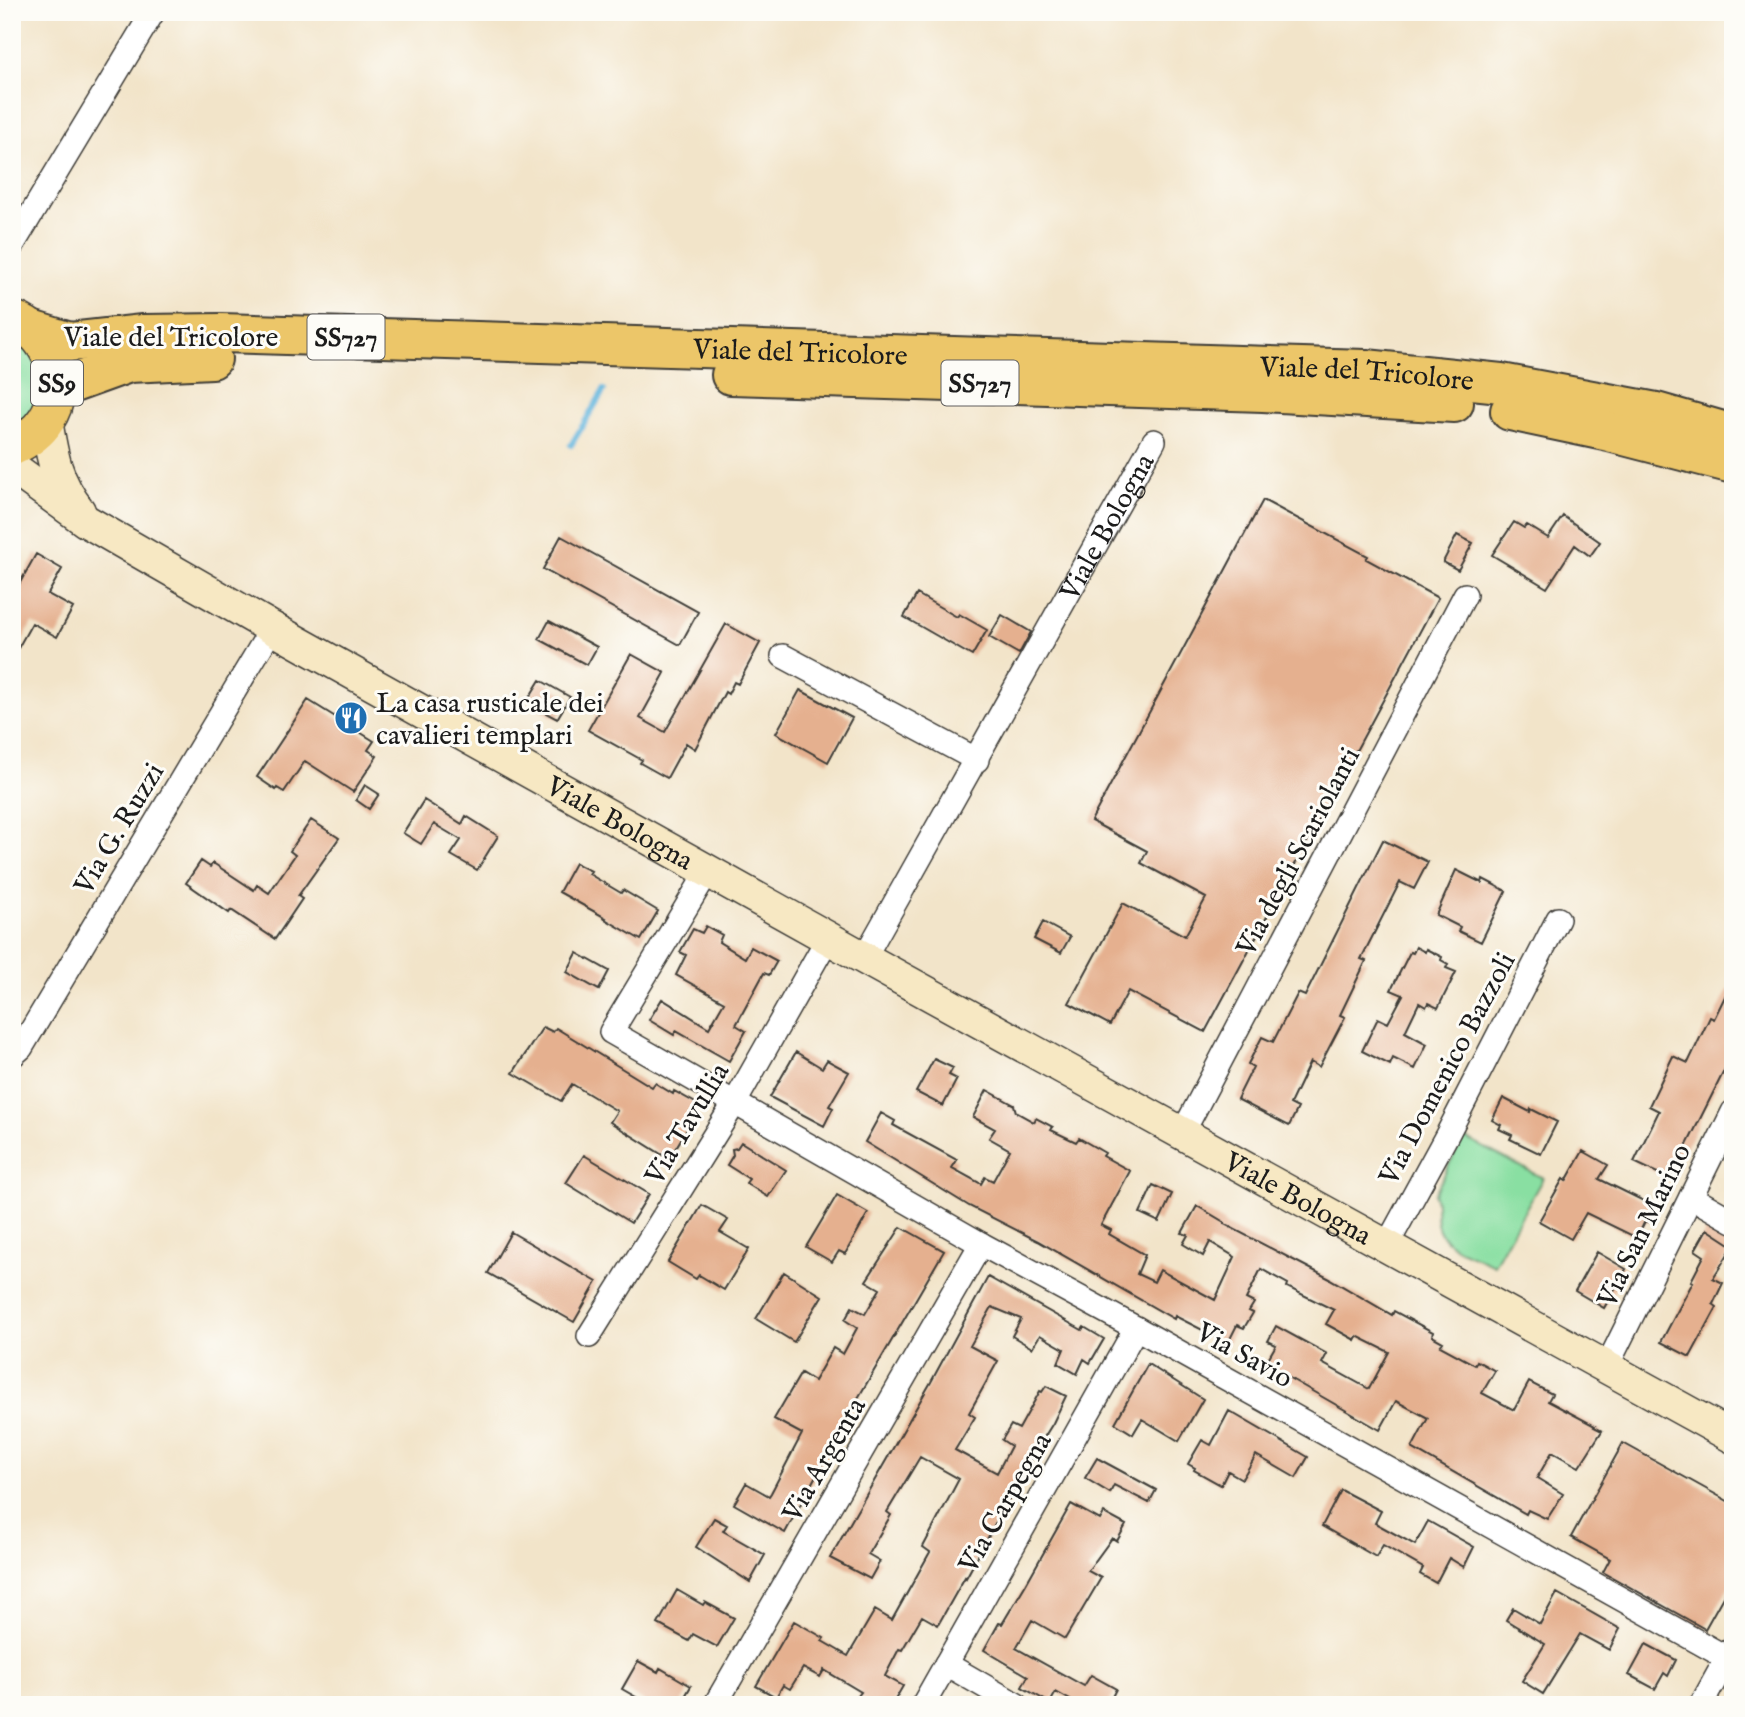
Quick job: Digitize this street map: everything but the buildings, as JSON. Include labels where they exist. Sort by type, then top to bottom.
[{"type":"highway","name":"Viale del Tricolore","points":[[22,324],[71,342],[144,334],[221,333],[1366,369],[1514,386],[1656,412],[1733,434]]},
{"type":"highway","name":"Viale del Tricolore","points":[[51,405],[129,363],[184,359],[1264,392],[1480,404],[1609,432],[1733,464]]},
{"type":"main road","name":"SS9","points":[[12,447],[32,436],[51,405],[56,373],[43,342],[22,324]]},
{"type":"main road","name":"Viale Bologna","points":[[51,405],[54,465],[65,493],[86,521]]},
{"type":"main road","name":"Viale Bologna","points":[[12,467],[86,521],[272,628],[1733,1437]]},
{"type":"street","points":[[12,246],[153,12]]},
{"type":"street","name":"Viale Bologna","points":[[864,958],[1154,441]]},
{"type":"street","name":"Via degli Scariolanti","points":[[1182,1134],[1465,595]]},
{"type":"street","name":"Via G. Ruzzi","points":[[12,1056],[21,1048],[272,628]]},
{"type":"street","points":[[783,656],[977,760]]},
{"type":"street","name":"Via Savio","points":[[708,871],[611,1032],[981,1244],[1730,1653]]},
{"type":"street","name":"Via Domenico Bazzoli","points":[[1387,1245],[1558,919]]},
{"type":"street","name":"Via Tavullia","points":[[589,1336],[734,1104],[828,938]]},
{"type":"street","name":"Via San Marino","points":[[1607,1366],[1733,1112]]},
{"type":"street","points":[[1690,1197],[1733,1221]]},
{"type":"street","name":"Via Argenta","points":[[715,1705],[981,1244]]},
{"type":"street","name":"Via Carpegna","points":[[923,1705],[1136,1328]]},
{"type":"street","points":[[1701,1705],[1730,1653]]},
{"type":"street","points":[[946,1664],[1017,1705]]},
{"type":"green space","points":[[12,334],[28,345],[43,376],[37,410],[12,433]]},
{"type":"green space","points":[[1463,1137],[1543,1178],[1494,1265],[1452,1245],[1440,1232],[1437,1223],[1434,1195]]},
{"type":"waterway","points":[[571,445],[604,390]]},
{"type":"place","name":"La casa rusticale dei cavalieri templari","points":[[351,718]]}]
